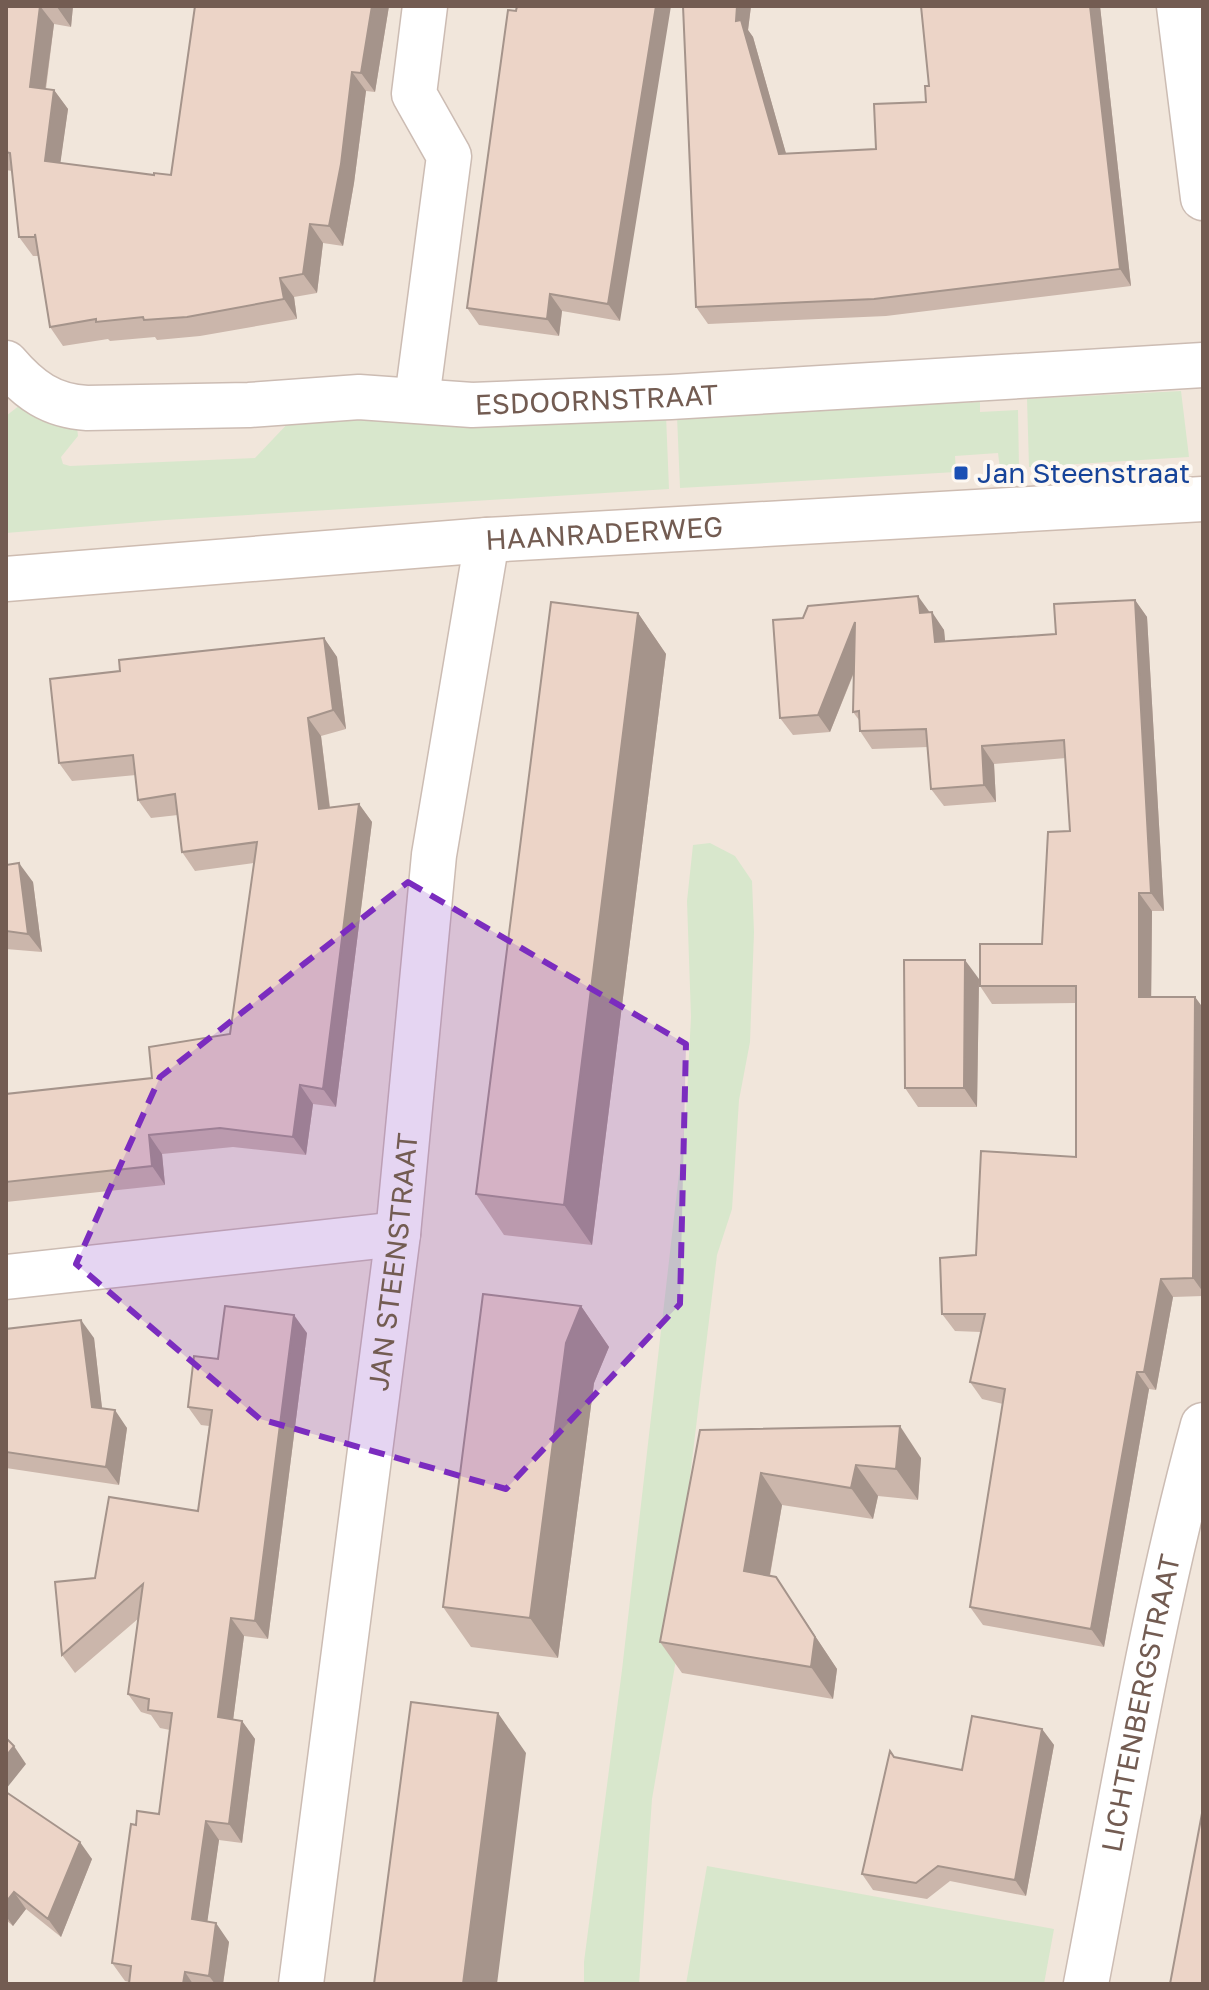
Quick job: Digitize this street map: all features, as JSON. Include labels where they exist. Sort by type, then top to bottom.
[{"type":"street","points":[[417,399],[449,156],[414,94],[425,6]]},
{"type":"street","points":[[1179,6],[1203,198]]},
{"type":"street","name":"ESDOORNSTRAAT","points":[[6,363],[34,391],[66,407],[249,405],[359,397],[472,405],[671,397],[1203,365]]},
{"type":"street","name":"HAANRADERWEG","points":[[6,579],[487,540],[1203,499]]},
{"type":"street","name":"JAN STEENSTRAAT","points":[[301,1984],[398,1234],[434,855],[487,540]]},
{"type":"street","points":[[6,1277],[398,1234]]},
{"type":"street","name":"LICHTENBERGSTRAAT","points":[[1086,1984],[1150,1654],[1203,1425]]},
{"type":"highlighted area","points":[[408,882],[686,1044],[680,1304],[506,1489],[260,1419],[76,1264],[160,1077]]},
{"type":"shaded area","points":[[6,6],[1203,6],[1203,1984],[6,1984]]},
{"type":"green space","points":[[1181,391],[1189,457],[1029,467],[1027,399]]},
{"type":"green space","points":[[980,402],[980,412],[1018,410],[1019,468],[1000,469],[998,453],[955,456],[956,472],[680,488],[677,416]]},
{"type":"green space","points":[[20,405],[77,427],[78,436],[61,457],[63,464],[70,466],[255,458],[293,418],[666,415],[669,489],[6,533],[6,416]]},
{"type":"green space","points":[[710,843],[735,856],[752,881],[754,932],[750,1042],[739,1100],[732,1209],[717,1255],[687,1501],[682,1625],[652,1799],[639,1984],[584,1984],[584,1962],[622,1670],[686,1113],[691,1017],[687,901],[693,845]]},
{"type":"green space","points":[[707,1866],[1054,1929],[1044,1984],[686,1984]]},
{"type":"building","points":[[6,6],[40,6],[30,87],[54,90],[45,161],[171,175],[195,6],[372,6],[361,73],[352,72],[341,164],[329,226],[310,224],[303,274],[280,278],[284,299],[187,317],[144,320],[143,317],[96,322],[96,319],[50,327],[35,234],[35,237],[19,237],[10,153],[6,152]]},
{"type":"building","points":[[517,6],[656,6],[608,304],[550,294],[547,319],[467,308],[508,10],[516,11]]},
{"type":"building","points":[[683,6],[737,6],[736,21],[741,20],[779,154],[876,149],[874,104],[926,102],[925,86],[929,86],[921,6],[1090,6],[1120,269],[874,299],[696,307]]},
{"type":"building","points":[[918,596],[920,613],[932,612],[935,642],[1056,634],[1054,604],[1135,600],[1151,893],[1139,893],[1139,997],[1195,997],[1193,1278],[1161,1279],[1144,1372],[1137,1372],[1091,1629],[970,1607],[1005,1389],[970,1382],[985,1314],[942,1314],[940,1258],[976,1255],[981,1151],[1076,1157],[1076,986],[980,986],[980,944],[1042,944],[1048,832],[1070,831],[1064,740],[982,746],[984,785],[931,789],[926,729],[860,731],[859,711],[853,712],[855,622],[818,715],[780,718],[773,620],[803,618],[808,606]]},
{"type":"building","points":[[551,602],[638,613],[564,1205],[476,1194]]},
{"type":"building","points":[[324,638],[333,710],[308,718],[319,809],[359,804],[323,1089],[300,1085],[293,1137],[220,1128],[149,1135],[152,1166],[6,1182],[6,1094],[152,1078],[149,1047],[230,1034],[257,842],[182,852],[175,794],[138,800],[133,755],[59,763],[50,679],[120,671],[119,660]]},
{"type":"building","points":[[19,863],[28,934],[6,931],[6,865]]},
{"type":"building","points":[[904,960],[965,960],[964,1088],[905,1088]]},
{"type":"building","points":[[483,1294],[581,1306],[566,1343],[530,1618],[443,1607]]},
{"type":"building","points":[[225,1306],[294,1315],[255,1621],[231,1618],[218,1717],[242,1721],[229,1824],[206,1821],[192,1919],[216,1923],[209,1976],[185,1972],[183,1984],[129,1984],[131,1966],[112,1963],[131,1824],[136,1825],[137,1811],[159,1814],[172,1713],[148,1710],[149,1699],[128,1694],[143,1584],[62,1655],[55,1582],[95,1578],[109,1497],[198,1511],[212,1410],[188,1407],[194,1356],[218,1359]]},
{"type":"building","points":[[81,1320],[92,1407],[115,1410],[106,1467],[6,1452],[6,1329]]},
{"type":"building","points":[[900,1426],[896,1469],[856,1465],[851,1488],[761,1473],[744,1571],[776,1577],[815,1637],[811,1667],[660,1642],[700,1430]]},
{"type":"building","points":[[411,1702],[498,1713],[463,1984],[374,1984]]},
{"type":"building","points":[[972,1716],[1042,1729],[1015,1880],[938,1866],[916,1883],[862,1874],[890,1751],[894,1757],[962,1770]]},
{"type":"building","points":[[6,1738],[14,1746],[6,1756]]},
{"type":"building","points":[[6,1792],[80,1842],[48,1919],[14,1892],[6,1902]]},
{"type":"building","points":[[1203,1808],[1203,1984],[1170,1984]]},
{"type":"place","name":"Jan Steenstraat","points":[[961,473]]}]
